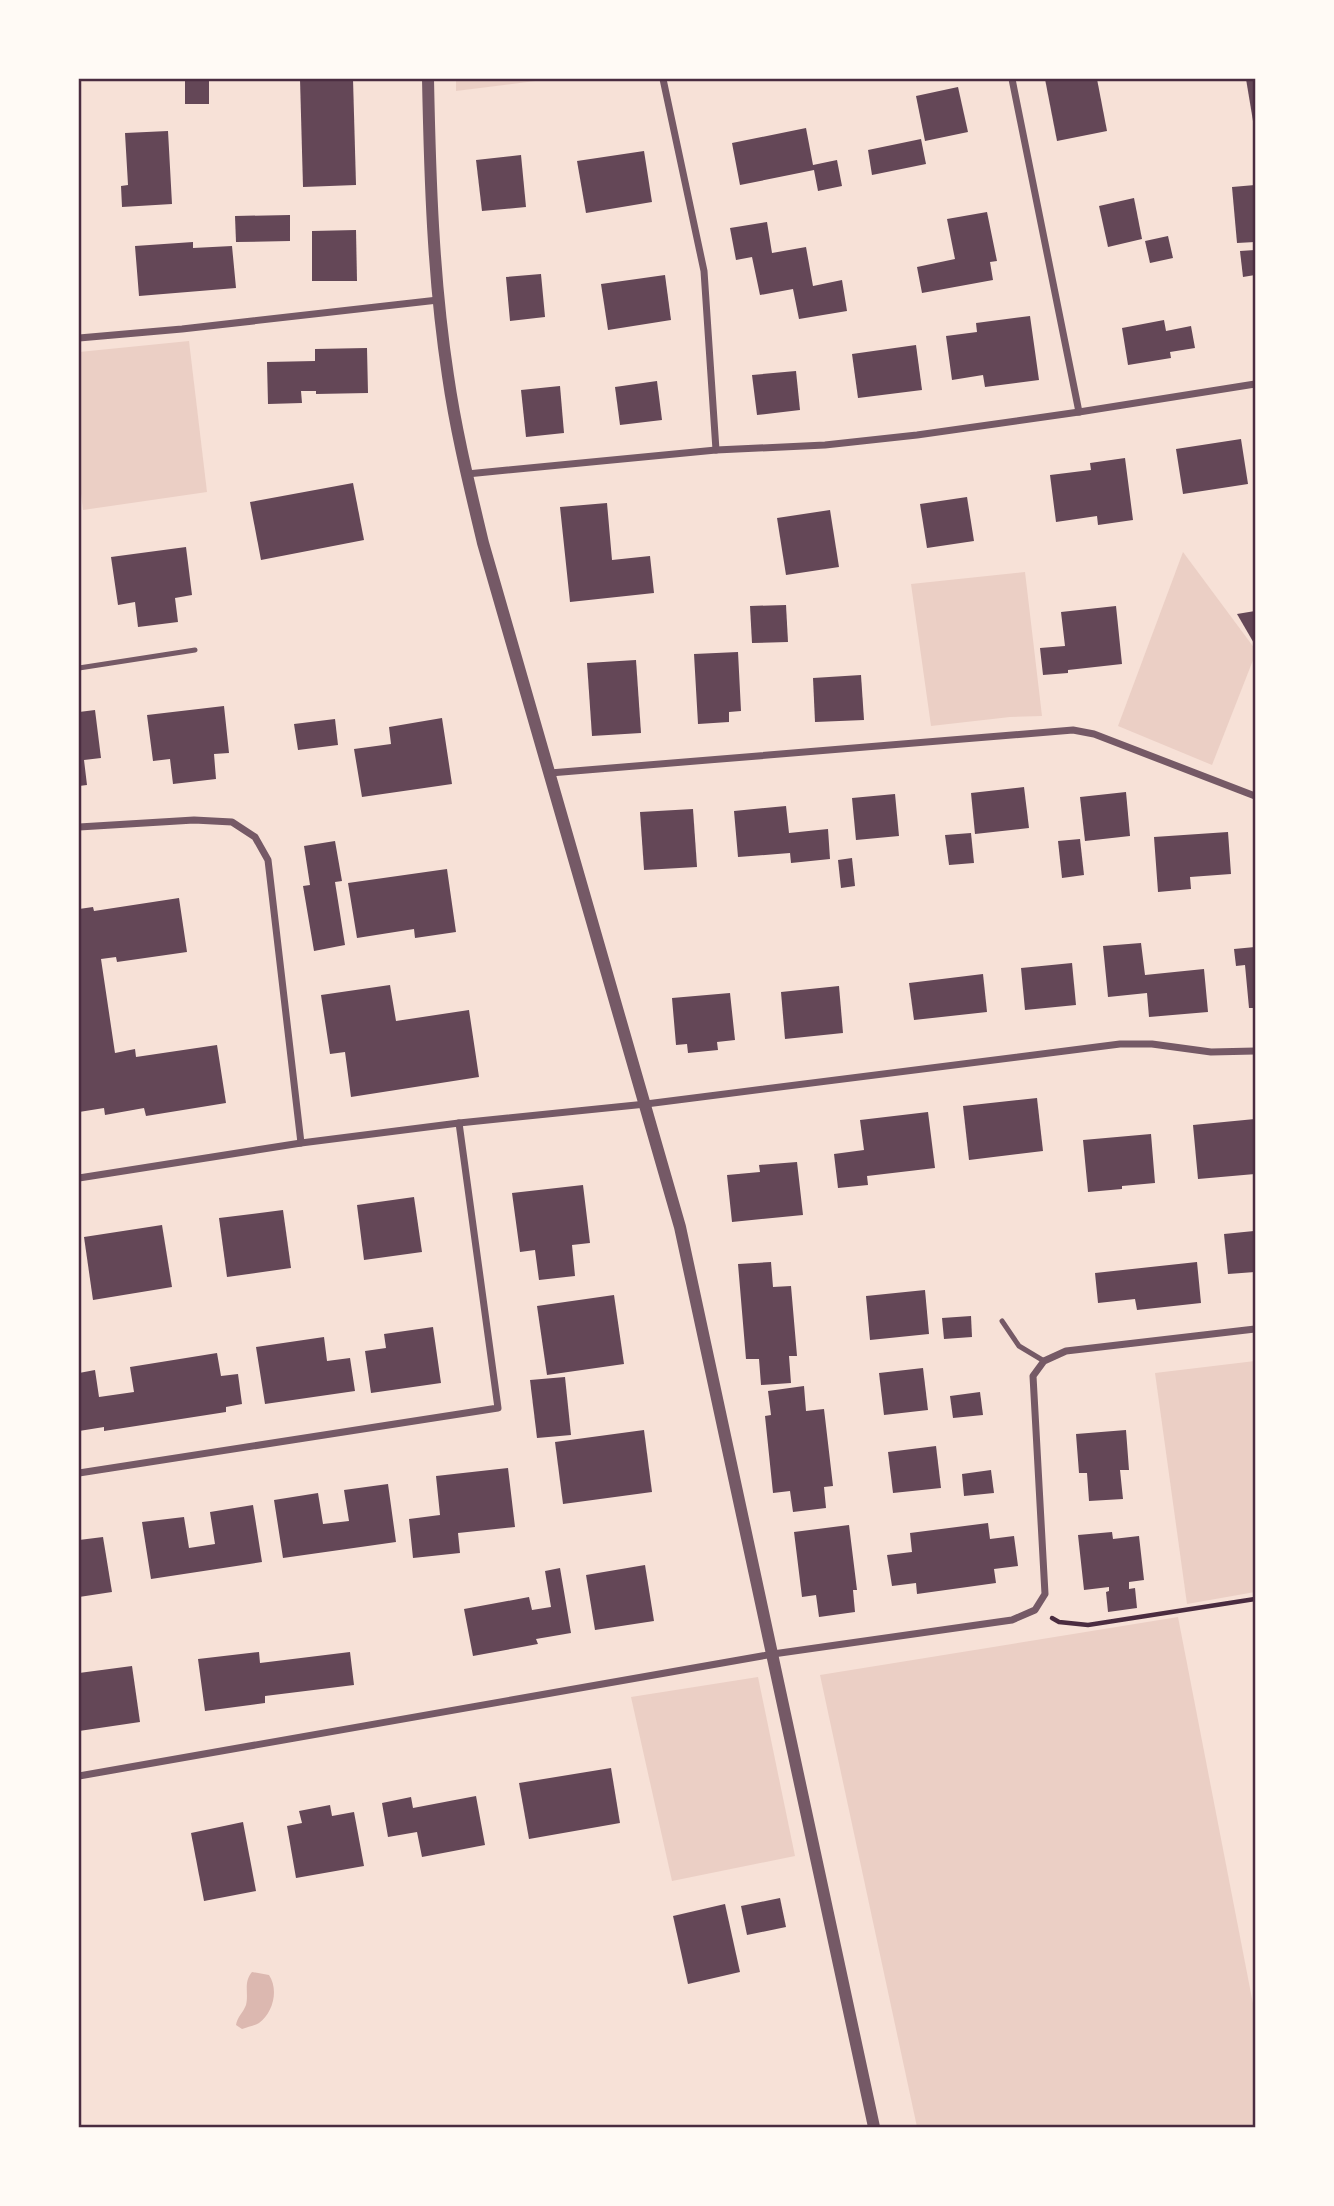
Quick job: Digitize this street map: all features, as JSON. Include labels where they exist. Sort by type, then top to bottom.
[{"type":"street","points":[[428,79],[430,192],[438,300],[448,379],[467,474],[484,543],[680,1227],[874,2127]]},
{"type":"street","points":[[663,79],[704,271],[716,450]]},
{"type":"street","points":[[1013,79],[1079,412]]},
{"type":"street","points":[[79,338],[207,327],[438,300]]},
{"type":"street","points":[[467,474],[716,450],[825,445],[917,435],[1255,384]]},
{"type":"street","points":[[550,773],[1073,730],[1094,734],[1255,796]]},
{"type":"street","points":[[79,827],[206,820],[232,822],[255,837],[268,859],[301,1143]]},
{"type":"street","points":[[79,1178],[301,1143],[459,1123],[646,1104],[1121,1044],[1152,1044],[1211,1052],[1255,1051]]},
{"type":"street","points":[[79,1473],[498,1408],[459,1123]]},
{"type":"street","points":[[79,1776],[773,1654],[1012,1620],[1035,1610],[1045,1594],[1033,1376],[1044,1361],[1066,1351],[1255,1329]]},
{"type":"lane","points":[[79,668],[195,650]]},
{"type":"lane","points":[[1002,1321],[1019,1346],[1044,1361]]},
{"type":"path","points":[[1035,1610],[1059,1622],[1088,1625],[1255,1599]]},
{"type":"shaded area","points":[[456,79],[551,79],[456,91]]},
{"type":"shaded area","points":[[189,341],[207,492],[83,510],[79,477],[79,352]]},
{"type":"shaded area","points":[[1183,552],[1255,649],[1212,765],[1118,726]]},
{"type":"shaded area","points":[[1025,572],[1042,716],[931,726],[911,584]]},
{"type":"shaded area","points":[[1255,1361],[1255,1592],[1187,1604],[1155,1373]]},
{"type":"shaded area","points":[[1178,1617],[1255,2014],[1255,2127],[917,2127],[820,1675]]},
{"type":"shaded area","points":[[758,1677],[795,1856],[672,1881],[631,1697]]},
{"type":"shaded area","points":[[252,1972],[269,1975],[274,1987],[273,2001],[264,2019],[242,2029],[236,2025],[246,2005],[247,1984]]},
{"type":"building","points":[[185,79],[209,79],[209,104],[185,104]]},
{"type":"building","points":[[300,79],[353,79],[356,185],[303,187]]},
{"type":"building","points":[[1045,79],[1097,79],[1107,131],[1057,141]]},
{"type":"building","points":[[1246,79],[1255,79],[1255,127],[1254,127]]},
{"type":"building","points":[[958,87],[968,132],[925,141],[916,96]]},
{"type":"building","points":[[806,128],[813,165],[837,160],[842,186],[818,191],[814,170],[740,185],[732,143]]},
{"type":"building","points":[[168,131],[172,204],[122,207],[121,186],[128,185],[125,133]]},
{"type":"building","points":[[921,139],[926,164],[872,175],[868,150]]},
{"type":"building","points":[[644,151],[652,202],[586,213],[577,161]]},
{"type":"building","points":[[521,155],[526,207],[482,211],[476,160]]},
{"type":"building","points":[[1255,185],[1255,242],[1237,243],[1232,187]]},
{"type":"building","points":[[1134,198],[1142,239],[1108,247],[1099,206]]},
{"type":"building","points":[[987,212],[997,261],[990,262],[993,280],[922,293],[917,267],[955,259],[947,219]]},
{"type":"building","points":[[290,215],[290,241],[236,242],[235,216]]},
{"type":"building","points":[[767,222],[772,253],[806,247],[813,286],[842,280],[847,311],[799,319],[793,289],[760,295],[752,257],[736,260],[730,228]]},
{"type":"building","points":[[356,230],[357,281],[312,281],[312,231]]},
{"type":"building","points":[[1168,236],[1173,258],[1150,263],[1145,241]]},
{"type":"building","points":[[193,242],[193,248],[232,246],[236,288],[139,296],[135,246]]},
{"type":"building","points":[[1255,250],[1255,275],[1243,277],[1240,251]]},
{"type":"building","points":[[541,274],[545,317],[510,321],[506,277]]},
{"type":"building","points":[[665,275],[671,320],[608,330],[601,284]]},
{"type":"building","points":[[1030,316],[1039,380],[985,387],[983,375],[952,380],[946,336],[977,332],[976,323]]},
{"type":"building","points":[[1164,320],[1166,331],[1191,326],[1195,348],[1170,352],[1171,358],[1128,365],[1122,328]]},
{"type":"building","points":[[916,345],[922,390],[858,398],[852,354]]},
{"type":"building","points":[[367,348],[368,393],[316,394],[316,391],[301,391],[302,403],[268,404],[267,362],[315,361],[315,349]]},
{"type":"building","points":[[796,371],[800,410],[757,415],[752,375]]},
{"type":"building","points":[[657,381],[662,420],[620,425],[615,387]]},
{"type":"building","points":[[560,386],[564,433],[526,437],[521,390]]},
{"type":"building","points":[[1241,439],[1248,484],[1183,494],[1176,449]]},
{"type":"building","points":[[1125,458],[1133,520],[1098,525],[1097,516],[1056,522],[1050,475],[1091,470],[1090,463]]},
{"type":"building","points":[[353,483],[364,540],[261,560],[250,502]]},
{"type":"building","points":[[967,497],[974,541],[927,548],[920,504]]},
{"type":"building","points":[[607,503],[612,560],[650,556],[654,593],[570,602],[560,507]]},
{"type":"building","points":[[830,510],[839,567],[786,575],[777,518]]},
{"type":"building","points":[[186,547],[192,595],[175,598],[178,622],[138,627],[135,602],[118,605],[111,557]]},
{"type":"building","points":[[786,605],[788,642],[752,643],[750,606]]},
{"type":"building","points":[[1116,606],[1122,664],[1043,675],[1040,648],[1065,646],[1061,612]]},
{"type":"building","points":[[1255,611],[1255,645],[1237,614]]},
{"type":"building","points":[[738,652],[741,711],[729,712],[729,722],[698,724],[694,654]]},
{"type":"building","points":[[636,660],[641,733],[592,736],[587,663]]},
{"type":"building","points":[[861,675],[864,720],[815,722],[813,678]]},
{"type":"building","points":[[224,706],[229,753],[214,754],[216,779],[173,784],[170,759],[153,761],[147,715]]},
{"type":"building","points":[[95,710],[101,758],[84,760],[87,785],[79,786],[79,712]]},
{"type":"building","points":[[442,718],[452,784],[362,797],[354,749],[391,744],[389,727]]},
{"type":"building","points":[[335,719],[338,745],[298,750],[294,724]]},
{"type":"building","points":[[1024,787],[1029,828],[975,834],[971,793]]},
{"type":"building","points":[[1126,792],[1130,836],[1085,841],[1080,797]]},
{"type":"building","points":[[895,794],[899,836],[856,840],[852,798]]},
{"type":"building","points":[[786,806],[789,833],[828,829],[830,859],[791,863],[790,853],[738,857],[734,811]]},
{"type":"building","points":[[693,809],[697,867],[644,870],[640,812]]},
{"type":"building","points":[[1228,832],[1231,874],[1190,877],[1191,889],[1158,892],[1154,837]]},
{"type":"building","points":[[971,833],[974,863],[949,865],[945,835]]},
{"type":"building","points":[[1080,839],[1084,875],[1062,878],[1058,841]]},
{"type":"building","points":[[335,841],[342,881],[335,882],[345,945],[314,951],[303,886],[310,885],[304,846]]},
{"type":"building","points":[[852,858],[855,886],[841,888],[838,860]]},
{"type":"building","points":[[447,869],[456,932],[415,938],[414,929],[357,938],[348,883]]},
{"type":"building","points":[[179,898],[187,952],[117,962],[116,957],[101,959],[115,1053],[135,1049],[136,1057],[217,1045],[226,1103],[146,1116],[144,1108],[105,1115],[104,1108],[79,1112],[79,909],[93,907],[94,911]]},
{"type":"building","points":[[1141,943],[1145,975],[1204,969],[1208,1012],[1149,1017],[1147,993],[1108,997],[1103,946]]},
{"type":"building","points":[[1255,947],[1255,1008],[1249,1008],[1245,965],[1236,966],[1234,949]]},
{"type":"building","points":[[1072,963],[1076,1005],[1025,1010],[1021,968]]},
{"type":"building","points":[[983,974],[987,1012],[914,1020],[909,983]]},
{"type":"building","points":[[390,985],[396,1021],[469,1010],[479,1077],[351,1097],[345,1052],[330,1054],[321,995]]},
{"type":"building","points":[[839,986],[843,1033],[785,1039],[781,992]]},
{"type":"building","points":[[730,993],[735,1040],[717,1042],[718,1050],[688,1053],[687,1044],[676,1045],[672,998]]},
{"type":"building","points":[[1037,1098],[1043,1151],[969,1160],[963,1106]]},
{"type":"building","points":[[928,1112],[935,1168],[867,1176],[868,1185],[838,1188],[834,1154],[864,1150],[860,1120]]},
{"type":"building","points":[[1255,1119],[1255,1174],[1198,1179],[1193,1125]]},
{"type":"building","points":[[1151,1134],[1155,1183],[1088,1192],[1083,1140]]},
{"type":"building","points":[[797,1162],[803,1215],[732,1222],[727,1175],[760,1172],[759,1165]]},
{"type":"building","points":[[583,1185],[590,1243],[572,1245],[575,1276],[539,1280],[535,1250],[520,1252],[512,1193]]},
{"type":"building","points":[[414,1197],[422,1252],[364,1260],[357,1205]]},
{"type":"building","points":[[283,1210],[291,1268],[227,1277],[219,1218]]},
{"type":"building","points":[[162,1225],[172,1287],[93,1300],[84,1237]]},
{"type":"building","points":[[1254,1231],[1255,1272],[1228,1274],[1224,1234]]},
{"type":"building","points":[[771,1262],[773,1287],[791,1286],[797,1356],[789,1356],[791,1383],[761,1385],[759,1359],[746,1359],[738,1264]]},
{"type":"building","points":[[1197,1262],[1201,1303],[1137,1310],[1135,1299],[1098,1303],[1095,1273]]},
{"type":"building","points":[[925,1290],[929,1334],[870,1340],[866,1296]]},
{"type":"building","points":[[614,1295],[624,1364],[547,1375],[537,1306]]},
{"type":"building","points":[[971,1316],[972,1337],[944,1339],[942,1318]]},
{"type":"building","points":[[433,1327],[441,1383],[371,1393],[365,1351],[386,1348],[384,1334]]},
{"type":"building","points":[[324,1337],[327,1361],[350,1358],[355,1391],[265,1404],[256,1347]]},
{"type":"building","points":[[217,1353],[221,1376],[238,1374],[242,1404],[226,1407],[226,1412],[104,1431],[104,1427],[79,1431],[79,1373],[95,1370],[99,1397],[134,1392],[130,1367]]},
{"type":"building","points":[[923,1368],[928,1410],[884,1415],[879,1373]]},
{"type":"building","points":[[565,1377],[571,1435],[537,1438],[530,1380]]},
{"type":"building","points":[[804,1386],[806,1411],[824,1409],[833,1486],[824,1487],[826,1508],[793,1512],[790,1491],[773,1493],[765,1416],[771,1415],[768,1391]]},
{"type":"building","points":[[980,1392],[983,1415],[953,1418],[950,1396]]},
{"type":"building","points":[[644,1430],[652,1492],[563,1504],[555,1442]]},
{"type":"building","points":[[1126,1430],[1129,1470],[1120,1470],[1123,1499],[1089,1501],[1087,1473],[1079,1473],[1076,1434]]},
{"type":"building","points":[[936,1446],[941,1488],[893,1493],[888,1452]]},
{"type":"building","points":[[508,1468],[515,1527],[458,1533],[460,1553],[413,1558],[409,1519],[440,1515],[436,1476]]},
{"type":"building","points":[[991,1470],[994,1493],[964,1496],[962,1474]]},
{"type":"building","points":[[388,1484],[396,1542],[283,1558],[274,1500],[318,1493],[323,1524],[349,1521],[344,1490]]},
{"type":"building","points":[[253,1505],[262,1562],[151,1579],[142,1522],[184,1517],[189,1548],[215,1544],[210,1512]]},
{"type":"building","points":[[988,1523],[990,1539],[1014,1536],[1018,1566],[994,1569],[996,1583],[917,1594],[916,1583],[892,1586],[887,1555],[912,1552],[910,1533]]},
{"type":"building","points":[[849,1525],[857,1590],[853,1590],[855,1612],[819,1617],[816,1595],[802,1597],[794,1532]]},
{"type":"building","points":[[1112,1532],[1113,1539],[1139,1536],[1144,1580],[1129,1582],[1129,1589],[1135,1588],[1137,1608],[1108,1612],[1106,1592],[1109,1587],[1084,1590],[1078,1535]]},
{"type":"building","points":[[103,1537],[112,1592],[79,1597],[79,1540]]},
{"type":"building","points":[[645,1565],[654,1621],[595,1630],[586,1575]]},
{"type":"building","points":[[560,1568],[571,1633],[536,1639],[538,1644],[473,1656],[464,1609],[529,1597],[532,1610],[551,1607],[545,1571]]},
{"type":"building","points":[[259,1652],[260,1663],[350,1652],[354,1685],[265,1696],[265,1703],[205,1711],[198,1659]]},
{"type":"building","points":[[132,1666],[140,1722],[79,1731],[79,1673]]},
{"type":"building","points":[[611,1768],[620,1823],[529,1839],[519,1783]]},
{"type":"building","points":[[476,1796],[485,1845],[422,1857],[417,1832],[388,1837],[382,1803],[411,1797],[413,1808]]},
{"type":"building","points":[[330,1805],[332,1816],[354,1812],[364,1866],[296,1878],[287,1826],[302,1823],[299,1811]]},
{"type":"building","points":[[243,1822],[256,1891],[204,1901],[191,1833]]},
{"type":"building","points":[[780,1898],[786,1927],[747,1935],[741,1906]]},
{"type":"building","points":[[725,1904],[740,1972],[688,1984],[673,1916]]}]
